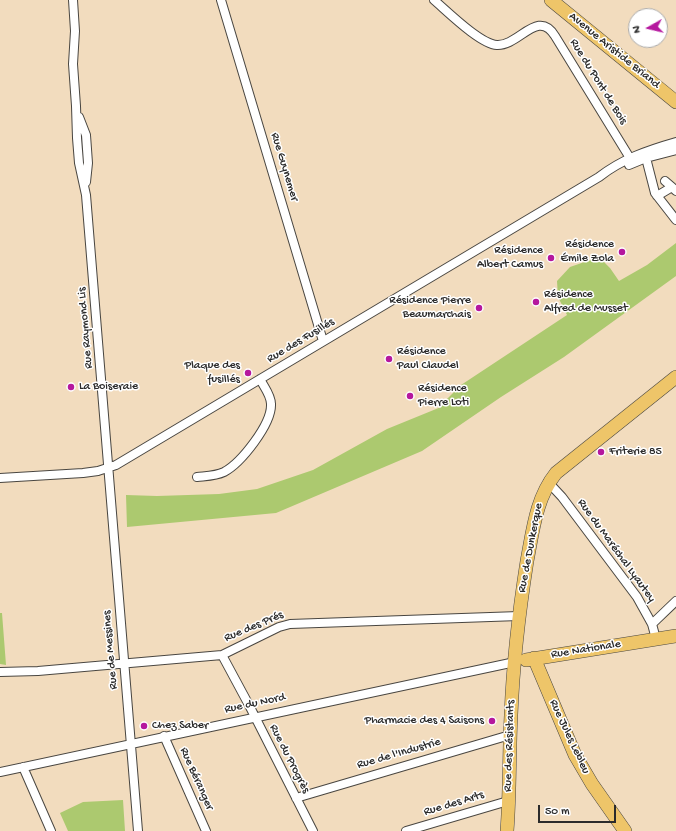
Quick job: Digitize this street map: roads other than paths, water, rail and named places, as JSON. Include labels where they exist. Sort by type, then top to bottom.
[{"type":"main road","name":"Avenue Aristide Briand","points":[[551,0],[676,102]]},
{"type":"main road","name":"Rue de Dunkerque","points":[[515,662],[519,616],[530,549],[538,507],[548,482],[565,465],[676,377]]},
{"type":"main road","name":"Rue Nationale","points":[[515,662],[676,636]]},
{"type":"main road","name":"Rue Jules Lebleu","points":[[534,658],[575,755],[592,784],[625,831]]},
{"type":"main road","name":"Rue des Résistants","points":[[507,831],[510,735],[515,662]]},
{"type":"street","name":"Rue Raymond Lis","points":[[73,0],[75,31],[73,64],[77,138],[80,163],[86,187],[109,468]]},
{"type":"street","name":"Rue Guynemer","points":[[221,0],[323,341]]},
{"type":"street","name":"Rue du Pont de Bois","points":[[434,0],[480,38],[492,44],[510,42],[536,26],[543,25],[550,29],[556,36],[631,160]]},
{"type":"street","points":[[645,155],[676,142]]},
{"type":"street","points":[[645,155],[676,150]]},
{"type":"street","name":"Rue des Fusillés","points":[[0,478],[83,473],[109,468],[599,177],[631,160],[645,155]]},
{"type":"street","points":[[645,155],[654,189],[676,220]]},
{"type":"street","points":[[658,196],[674,189],[665,180]]},
{"type":"street","points":[[197,478],[218,474],[227,470],[242,456],[262,430],[269,416],[271,403],[260,379]]},
{"type":"street","name":"Rue de Messines","points":[[109,468],[138,831]]},
{"type":"street","name":"Rue du Maréchal Lyautey","points":[[548,482],[562,497],[634,593],[652,624],[656,639]]},
{"type":"street","points":[[652,624],[676,601]]},
{"type":"street","name":"Rue des Prés","points":[[0,672],[38,671],[222,655],[279,627],[290,624],[519,616]]},
{"type":"street","name":"Rue du Progrès","points":[[222,655],[313,831]]},
{"type":"street","name":"Rue du Nord","points":[[0,772],[254,716],[515,662]]},
{"type":"street","name":"Rue de l'Industrie","points":[[296,798],[510,735]]},
{"type":"street","name":"Rue Béranger","points":[[164,736],[206,831]]},
{"type":"street","points":[[23,767],[51,831]]},
{"type":"street","name":"Rue des Arts","points":[[406,831],[508,800]]},
{"type":"place","name":"Résidence Émile Zola","points":[[622,252]]},
{"type":"place","name":"Résidence Albert Camus","points":[[551,258]]},
{"type":"place","name":"Résidence Alfred de Musset","points":[[536,302]]},
{"type":"place","name":"Résidence Pierre Beaumarchais","points":[[479,308]]},
{"type":"place","name":"Résidence Paul Claudel","points":[[389,359]]},
{"type":"place","name":"Plaque des fusillés","points":[[248,373]]},
{"type":"place","name":"La Boiseraie","points":[[71,387]]},
{"type":"place","name":"Résidence Pierre Loti","points":[[410,396]]},
{"type":"place","name":"Friterie 85","points":[[601,452]]},
{"type":"place","name":"Pharmacie des 4 Saisons","points":[[492,721]]},
{"type":"place","name":"Chez Saber","points":[[144,726]]}]
